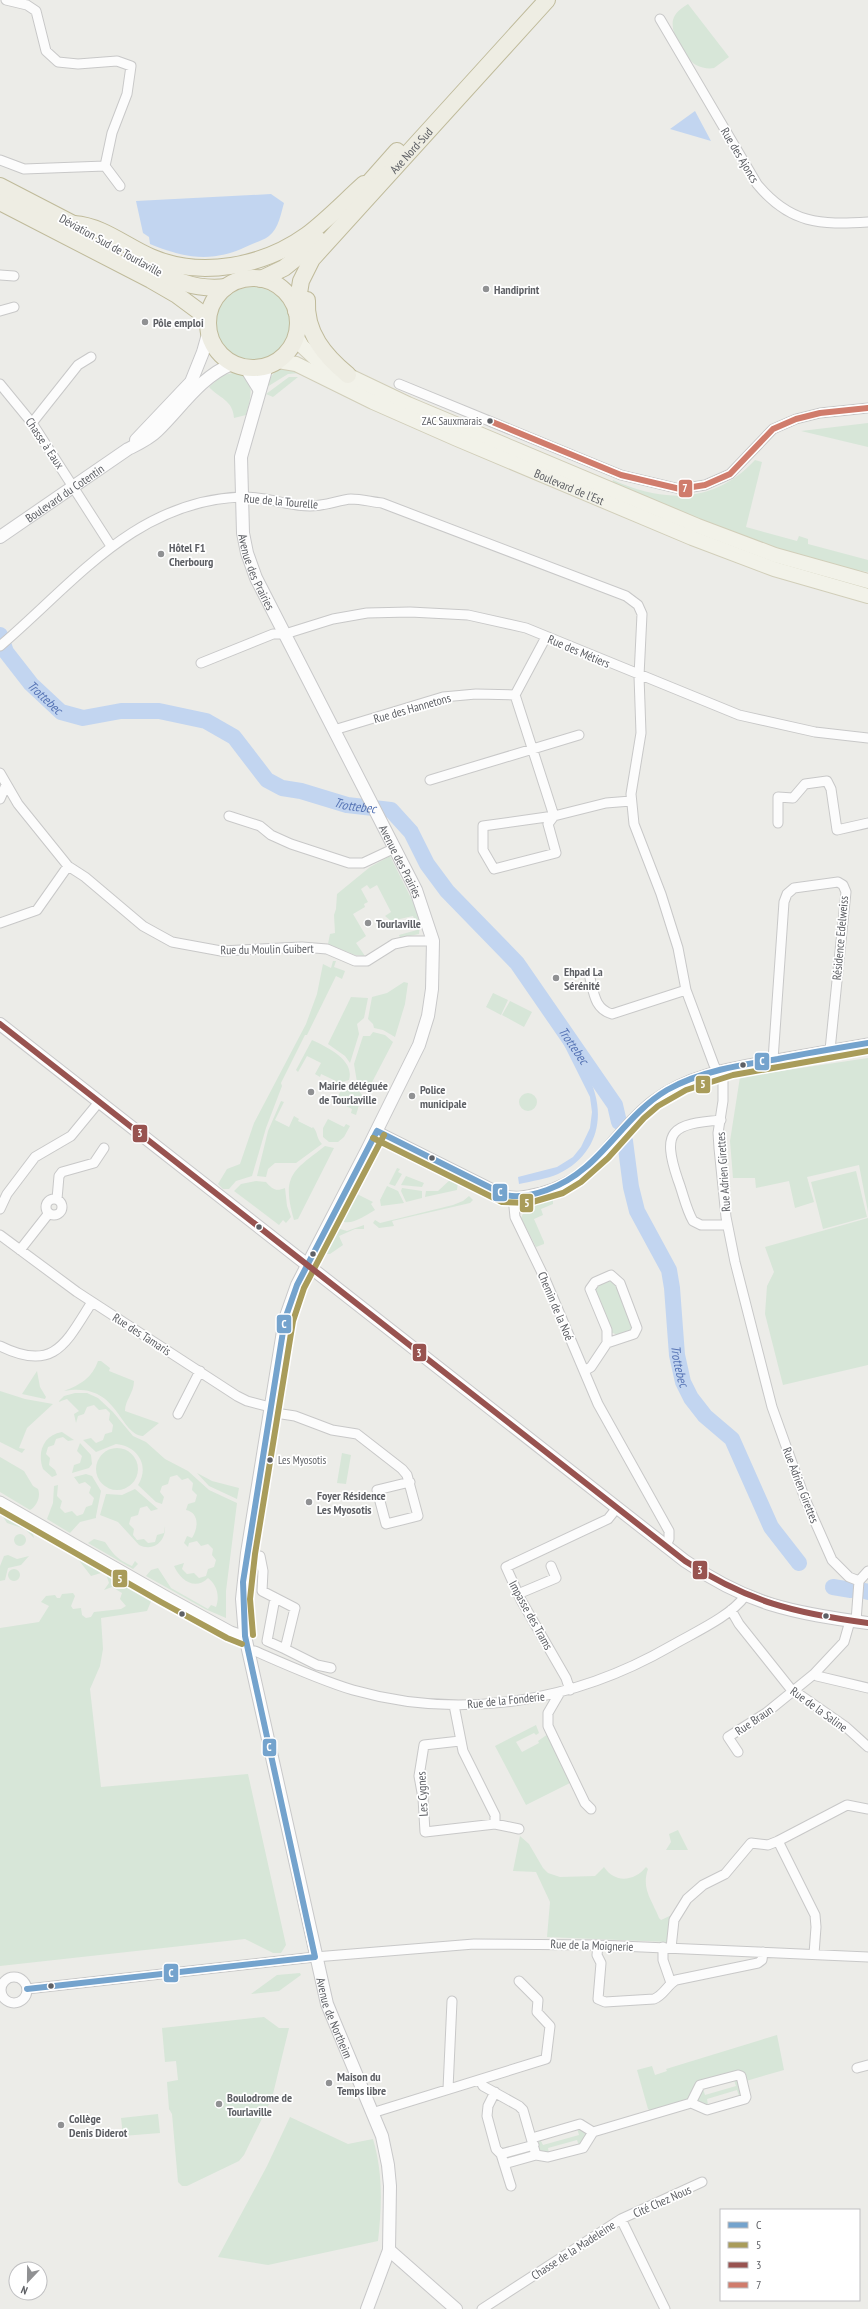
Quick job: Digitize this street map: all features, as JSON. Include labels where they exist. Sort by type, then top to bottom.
[{"type":"highway","name":"Axe Nord-Sud","points":[[261,279],[284,268],[327,232],[375,174],[440,106],[534,0]]},
{"type":"highway","name":"Axe Nord-Sud","points":[[296,311],[297,294],[305,270],[324,245],[335,236],[547,0]]},
{"type":"highway","points":[[74,224],[89,225],[152,258],[174,264],[210,268],[228,267],[261,259],[291,245],[318,226],[375,174]]},
{"type":"highway","name":"Déviation Sud de Tourlaville","points":[[0,186],[74,224],[173,279],[195,287],[226,287]]},
{"type":"highway","name":"Déviation Sud de Tourlaville","points":[[0,202],[151,280],[184,300],[208,326]]},
{"type":"highway","points":[[335,236],[317,261],[311,275],[307,288],[306,307],[310,326],[320,347],[330,360],[348,375]]},
{"type":"highway","points":[[249,278],[261,279],[283,290],[291,299],[296,311],[298,323],[296,336],[286,354],[272,363],[239,366],[217,351],[208,326],[211,306],[217,295],[226,287],[249,278]]},
{"type":"main road","name":"Boulevard de l'Est","points":[[296,336],[312,357],[408,404],[698,526],[775,555],[868,581]]},
{"type":"main road","name":"Boulevard de l'Est","points":[[272,363],[296,364],[373,402],[457,440],[692,538],[774,569],[868,596]]},
{"type":"street","points":[[6,0],[27,5],[36,12],[46,51],[58,62],[78,64],[118,61],[131,66],[127,94],[112,133],[105,166],[120,186]]},
{"type":"street","name":"Rue des Ajoncs","points":[[660,19],[757,184],[766,195],[786,210],[812,221],[831,224],[868,222]]},
{"type":"street","points":[[0,160],[24,168],[105,166]]},
{"type":"street","points":[[0,275],[14,276]]},
{"type":"street","points":[[0,311],[14,307]]},
{"type":"street","name":"Boulevard du Cotentin","points":[[128,449],[190,382],[203,352],[208,326]]},
{"type":"street","points":[[32,423],[78,365],[91,357]]},
{"type":"street","name":"Avenue des Prairies","points":[[272,363],[259,389],[258,402],[241,457],[241,497],[243,528],[247,553],[256,578],[395,848],[418,896],[433,941],[432,989],[428,1016],[418,1045],[377,1131],[308,1266]]},
{"type":"street","points":[[239,366],[259,389]]},
{"type":"street","name":"Boulevard du Cotentin","points":[[0,537],[128,449],[156,432],[217,370],[239,366]]},
{"type":"street","name":"Chasse à Eaux","points":[[0,384],[32,423],[74,486],[111,546]]},
{"type":"street","points":[[399,384],[621,475],[680,489],[705,485],[730,474],[773,429],[796,419],[820,413],[868,408]]},
{"type":"street","name":"Rue de la Tourelle","points":[[3,643],[61,588],[111,546],[139,528],[166,514],[203,502],[241,497],[264,498],[310,506],[326,505],[350,499],[382,503],[416,515],[444,528],[626,596],[638,605],[642,614],[639,676]]},
{"type":"street","name":"Rue des Métiers","points":[[201,663],[272,634],[285,634],[333,619],[367,614],[410,612],[468,615],[497,620],[546,637],[639,676],[739,715],[815,732],[868,738]]},
{"type":"street","points":[[546,637],[516,696],[554,816]]},
{"type":"street","name":"Rue Adrien Girettes","points":[[639,676],[642,733],[631,801],[634,824],[661,894],[678,948],[686,990],[714,1065],[722,1082],[719,1148],[727,1225],[770,1400],[805,1499],[833,1563],[849,1577],[859,1582]]},
{"type":"street","name":"Rue des Hannetons","points":[[334,730],[443,697],[476,694],[516,696]]},
{"type":"street","points":[[430,780],[579,735]]},
{"type":"street","name":"Rue du Moulin Guibert","points":[[0,773],[6,785],[31,822],[68,866],[85,877],[143,926],[172,942],[221,951],[302,947],[327,949],[355,961],[367,961],[394,944],[408,941],[433,941]]},
{"type":"street","points":[[778,823],[778,797],[793,798],[805,784],[827,781],[831,789],[837,830],[868,823]]},
{"type":"street","points":[[0,799],[6,785]]},
{"type":"street","points":[[554,816],[548,824],[556,853],[494,869],[483,850],[483,826],[554,816],[606,803],[631,801]]},
{"type":"street","points":[[228,816],[260,826],[271,835],[291,844],[349,863],[363,863],[395,848]]},
{"type":"street","points":[[0,923],[38,910],[68,866]]},
{"type":"street","name":"Résidence Edelweiss","points":[[773,1060],[784,902],[787,894],[794,888],[838,882],[843,885],[846,892],[830,1050]]},
{"type":"street","points":[[590,978],[598,1005],[603,1011],[612,1014],[686,990]]},
{"type":"street","points":[[0,1024],[664,1547],[705,1575],[745,1596],[793,1612],[858,1622]]},
{"type":"street","points":[[377,1131],[513,1197],[552,1189],[570,1181],[590,1166],[642,1109],[655,1099],[681,1084],[718,1071],[868,1043]]},
{"type":"street","points":[[0,1209],[7,1194],[35,1157],[71,1136],[99,1102]]},
{"type":"street","points":[[721,1120],[686,1124],[672,1138],[670,1155],[693,1221],[701,1225],[727,1225]]},
{"type":"street","points":[[20,1250],[49,1213],[46,1208],[47,1203],[52,1199],[57,1199],[59,1176],[62,1172],[94,1163],[104,1148]]},
{"type":"street","name":"Chemin de la Noé","points":[[513,1197],[515,1217],[545,1279],[598,1404],[669,1531],[669,1539],[664,1547]]},
{"type":"street","name":"Rue des Tamaris","points":[[0,1235],[92,1302],[246,1401],[295,1416],[332,1430],[357,1434],[402,1468],[410,1482]]},
{"type":"street","name":"Avenue de Northeim","points":[[308,1266],[297,1285],[285,1319],[243,1582],[243,1617],[245,1636],[315,1957],[327,2004],[382,2136],[388,2165],[390,2186],[389,2250],[367,2309]]},
{"type":"street","points":[[584,1371],[591,1367],[608,1343],[634,1334],[637,1328],[620,1283],[611,1276],[595,1282],[590,1289],[607,1330],[608,1343]]},
{"type":"street","points":[[0,1346],[26,1355],[40,1356],[52,1353],[63,1346],[92,1302]]},
{"type":"street","points":[[178,1414],[200,1371]]},
{"type":"street","points":[[410,1482],[418,1516],[386,1524],[377,1490],[410,1482]]},
{"type":"street","points":[[0,1500],[165,1595],[231,1631],[245,1636]]},
{"type":"street","name":"Impasse des Trams","points":[[570,1690],[566,1678],[518,1594],[506,1567],[608,1519],[616,1509]]},
{"type":"street","points":[[260,1556],[263,1571],[262,1591],[295,1608],[285,1649]]},
{"type":"street","points":[[518,1594],[556,1578],[551,1566]]},
{"type":"street","points":[[794,1692],[814,1674],[844,1642],[858,1622],[859,1582],[868,1571]]},
{"type":"street","name":"Rue de la Fonderie","points":[[249,1652],[255,1651],[336,1684],[363,1692],[404,1700],[454,1705],[502,1702],[559,1694],[632,1667],[730,1610],[745,1596]]},
{"type":"street","points":[[275,1598],[267,1641],[317,1665],[331,1668]]},
{"type":"street","name":"Rue de la Saline","points":[[730,1610],[739,1624],[794,1692],[846,1727],[868,1747]]},
{"type":"street","points":[[814,1674],[868,1688]]},
{"type":"street","name":"Rue Braun","points":[[738,1752],[728,1737],[794,1692]]},
{"type":"street","points":[[559,1694],[548,1713],[548,1726],[585,1803],[591,1809]]},
{"type":"street","points":[[454,1705],[460,1741],[495,1815],[495,1824]]},
{"type":"street","name":"Les Cygnes","points":[[460,1741],[424,1744],[419,1776],[423,1798],[424,1829],[428,1832],[495,1824],[519,1829]]},
{"type":"street","points":[[671,1983],[663,1960],[674,1920],[687,1899],[703,1885],[725,1874],[751,1843],[768,1844],[778,1841],[847,1805],[868,1809]]},
{"type":"street","points":[[778,1841],[815,1915],[816,1932],[814,1954]]},
{"type":"street","name":"Rue de la Moignerie","points":[[27,1988],[315,1957],[474,1944],[667,1947],[868,1957]]},
{"type":"street","points":[[598,1945],[597,1955],[601,1963],[598,1999],[602,2001],[654,1998],[660,1996],[671,1983],[695,1975],[758,1963],[762,1960],[763,1952]]},
{"type":"street","points":[[13,1977],[21,1979],[27,1988],[23,1999],[16,2002],[6,2000],[0,1990],[3,1982],[13,1977]]},
{"type":"street","points":[[372,2112],[480,2080],[547,2057],[550,2026],[537,2012],[538,2000],[519,1981]]},
{"type":"street","points":[[448,2089],[452,2001]]},
{"type":"street","points":[[857,2068],[868,2065]]},
{"type":"street","points":[[504,2164],[536,2155],[548,2158],[583,2148],[593,2132],[691,2103],[707,2110],[745,2099],[746,2097],[741,2076],[738,2074],[700,2086],[691,2103]]},
{"type":"street","points":[[480,2080],[483,2086],[519,2106],[523,2110],[536,2155]]},
{"type":"street","points":[[495,2092],[488,2106],[487,2116],[496,2149],[501,2154],[511,2186]]},
{"type":"street","points":[[501,2154],[580,2124],[593,2132]]},
{"type":"street","name":"Cité Chez Nous","points":[[621,2219],[702,2182]]},
{"type":"street","name":"Chasse de la Madeleine","points":[[482,2309],[621,2219],[665,2309]]},
{"type":"street","points":[[389,2250],[456,2309]]},
{"type":"green space","points":[[688,4],[729,57],[714,68],[700,67],[692,62],[679,45],[676,38],[673,25],[674,17],[679,10]]},
{"type":"green space","points":[[253,287],[274,293],[284,303],[290,324],[284,345],[274,355],[253,361],[232,355],[222,345],[216,324],[222,303],[232,293]]},
{"type":"green space","points":[[289,369],[300,373],[288,374],[267,387],[274,373],[280,370]]},
{"type":"green space","points":[[238,372],[248,380],[251,391],[246,415],[234,418],[231,407],[228,403],[209,387],[223,375]]},
{"type":"green space","points":[[289,377],[298,377],[273,397],[266,394]]},
{"type":"green space","points":[[868,423],[868,447],[801,431]]},
{"type":"green space","points":[[755,460],[762,462],[746,527],[797,541],[799,536],[808,539],[808,544],[868,560],[868,572],[803,558],[770,547],[705,522],[612,483],[613,480],[632,488],[651,493],[688,495],[706,492],[723,485]]},
{"type":"green space","points":[[390,856],[415,906],[419,920],[415,921],[413,916],[391,921],[385,916],[391,912],[377,885],[370,889],[367,885],[361,889],[368,902],[364,904],[365,907],[353,914],[366,936],[356,943],[365,956],[355,955],[328,944],[330,934],[335,933],[334,915],[337,894],[370,867]]},
{"type":"green space","points":[[420,924],[419,934],[400,938],[399,935],[417,930],[416,925]]},
{"type":"green space","points":[[333,961],[336,961],[334,967],[345,971],[342,979],[336,976],[281,1083],[282,1086],[266,1128],[252,1176],[236,1181],[229,1189],[223,1189],[218,1184],[227,1169],[240,1164],[254,1123],[306,1024],[317,994],[323,964],[331,968]]},
{"type":"green space","points":[[404,982],[408,983],[405,1004],[395,1037],[383,1030],[374,1028],[373,1024],[368,1019],[372,997],[387,993]]},
{"type":"green space","points":[[493,993],[508,1000],[501,1015],[486,1007]]},
{"type":"green space","points":[[351,997],[368,998],[364,1018],[357,1024],[359,1034],[350,1063],[345,1056],[328,1044]]},
{"type":"green space","points":[[510,1001],[532,1012],[524,1027],[502,1015]]},
{"type":"green space","points":[[373,1032],[385,1035],[393,1042],[368,1090],[357,1082],[354,1064],[363,1036],[370,1036]]},
{"type":"green space","points":[[312,1040],[332,1050],[344,1060],[350,1073],[349,1080],[335,1084],[336,1081],[321,1074],[320,1077],[315,1074],[321,1063],[307,1056],[298,1072],[296,1070]]},
{"type":"green space","points":[[868,1058],[868,1212],[859,1165],[807,1177],[814,1202],[795,1208],[789,1181],[756,1188],[755,1178],[733,1178],[730,1141],[740,1077]]},
{"type":"green space","points":[[349,1086],[356,1087],[362,1095],[356,1115],[351,1113],[352,1109],[336,1101],[341,1090]]},
{"type":"green space","points":[[528,1093],[534,1096],[537,1102],[534,1108],[528,1111],[522,1108],[519,1102],[522,1096]]},
{"type":"green space","points":[[281,1101],[284,1102],[275,1120],[289,1127],[294,1116],[299,1119],[298,1121],[312,1128],[313,1127],[322,1144],[296,1163],[275,1163],[268,1169],[266,1177],[257,1176],[268,1131]]},
{"type":"green space","points":[[328,1119],[344,1127],[346,1124],[350,1126],[344,1137],[338,1142],[329,1142],[323,1137],[323,1128]]},
{"type":"green space","points":[[325,1146],[334,1148],[298,1219],[294,1220],[290,1205],[290,1183],[298,1169]]},
{"type":"green space","points":[[397,1168],[400,1169],[398,1172],[402,1174],[395,1186],[389,1184]]},
{"type":"green space","points":[[856,1171],[867,1217],[823,1229],[811,1182]]},
{"type":"green space","points":[[406,1176],[424,1183],[422,1187],[401,1185]]},
{"type":"green space","points":[[452,1178],[458,1181],[457,1190],[425,1197],[426,1191],[438,1191]]},
{"type":"green space","points":[[256,1181],[266,1182],[272,1188],[277,1190],[285,1188],[287,1206],[291,1217],[286,1223],[283,1220],[279,1225],[234,1191],[241,1184]]},
{"type":"green space","points":[[387,1186],[398,1191],[404,1203],[381,1206],[380,1200]]},
{"type":"green space","points":[[402,1188],[422,1191],[422,1198],[406,1202],[401,1191]]},
{"type":"green space","points":[[357,1194],[373,1202],[371,1204],[375,1210],[354,1221],[342,1221]]},
{"type":"green space","points":[[469,1196],[473,1200],[470,1203],[392,1221],[394,1226],[379,1228],[373,1223],[375,1220],[380,1223],[453,1205],[463,1201]]},
{"type":"green space","points":[[550,1197],[553,1200],[553,1204],[541,1209],[543,1215],[534,1219],[544,1242],[544,1244],[536,1247],[521,1218],[528,1203]]},
{"type":"green space","points":[[868,1218],[868,1365],[783,1385],[765,1314],[767,1286],[774,1272],[765,1247]]},
{"type":"green space","points":[[364,1225],[364,1229],[355,1229],[339,1236],[343,1245],[330,1254],[326,1254],[325,1252],[337,1228],[347,1231]]},
{"type":"green space","points":[[607,1280],[616,1284],[632,1324],[630,1331],[617,1335],[611,1332],[595,1291],[598,1285]]},
{"type":"green space","points":[[98,1361],[101,1361],[110,1368],[109,1371],[134,1381],[133,1389],[126,1403],[125,1411],[159,1423],[143,1436],[135,1433],[128,1427],[107,1400],[96,1394],[82,1390],[64,1391],[85,1380],[92,1372]]},
{"type":"green space","points":[[37,1371],[40,1387],[46,1397],[45,1399],[22,1394]]},
{"type":"green space","points":[[0,1391],[25,1399],[53,1404],[27,1428],[19,1448],[25,1449],[22,1453],[0,1442]]},
{"type":"green space","points":[[75,1393],[87,1393],[98,1398],[113,1412],[133,1436],[146,1442],[165,1459],[188,1471],[209,1490],[237,1503],[226,1591],[226,1618],[205,1609],[146,1576],[151,1570],[158,1568],[171,1588],[208,1609],[211,1605],[216,1607],[218,1595],[216,1587],[208,1578],[198,1584],[193,1584],[180,1576],[174,1566],[184,1563],[182,1569],[187,1574],[194,1573],[199,1578],[206,1576],[208,1569],[214,1567],[216,1560],[212,1555],[213,1549],[208,1544],[201,1546],[197,1541],[189,1543],[188,1547],[184,1543],[187,1536],[192,1538],[196,1530],[196,1518],[194,1514],[186,1510],[188,1504],[195,1502],[197,1495],[192,1490],[193,1483],[188,1478],[182,1480],[177,1475],[170,1477],[168,1484],[162,1486],[160,1492],[164,1497],[162,1504],[156,1502],[138,1485],[143,1471],[140,1458],[136,1453],[124,1446],[116,1444],[96,1452],[83,1440],[91,1438],[96,1443],[103,1440],[105,1434],[112,1432],[113,1425],[109,1420],[110,1413],[106,1409],[99,1410],[94,1405],[87,1407],[84,1414],[78,1416],[76,1423],[74,1414],[79,1411],[67,1399],[58,1402],[64,1396]]},
{"type":"green space","points":[[62,1432],[74,1440],[68,1441],[63,1437],[56,1439],[54,1445],[48,1447],[46,1454],[50,1458],[49,1465],[55,1470],[57,1475],[52,1477],[43,1469],[41,1463],[41,1451],[46,1441],[50,1437]]},
{"type":"green space","points":[[80,1443],[91,1455],[92,1464],[89,1468],[72,1473],[74,1465],[80,1463],[82,1456],[77,1451]]},
{"type":"green space","points":[[117,1448],[132,1454],[138,1469],[132,1484],[117,1490],[102,1484],[96,1469],[102,1454]]},
{"type":"green space","points":[[342,1453],[351,1455],[346,1484],[337,1483]]},
{"type":"green space","points":[[0,1457],[24,1471],[33,1486],[38,1489],[38,1501],[30,1510],[0,1492]]},
{"type":"green space","points":[[197,1473],[212,1481],[239,1488],[237,1499],[209,1486]]},
{"type":"green space","points":[[86,1474],[92,1476],[101,1491],[96,1518],[80,1522],[70,1533],[47,1519],[53,1503],[54,1486],[58,1485],[57,1496],[62,1501],[60,1508],[65,1513],[72,1511],[77,1516],[83,1514],[86,1507],[92,1505],[94,1498],[89,1493],[91,1487],[85,1482],[79,1484],[74,1477]]},
{"type":"green space","points":[[135,1489],[158,1509],[151,1511],[147,1506],[140,1508],[138,1515],[131,1517],[129,1524],[134,1529],[133,1535],[137,1540],[144,1539],[148,1543],[155,1542],[157,1535],[164,1533],[165,1526],[165,1531],[161,1540],[154,1546],[144,1547],[139,1545],[118,1522],[100,1515],[106,1494],[122,1495]]},
{"type":"green space","points":[[0,1512],[32,1530],[34,1538],[25,1529],[7,1523]]},
{"type":"green space","points":[[18,1534],[22,1534],[26,1540],[22,1546],[18,1546],[14,1542],[14,1538]]},
{"type":"green space","points":[[94,1539],[105,1542],[119,1559],[132,1566],[135,1561],[138,1564],[133,1569],[88,1543]]},
{"type":"green space","points":[[74,1554],[152,1599],[147,1611],[101,1618],[103,1649],[100,1666],[90,1689],[101,1787],[248,1774],[286,1945],[281,1953],[273,1953],[245,1939],[0,1966],[0,1628],[39,1622],[49,1606],[41,1602],[46,1596],[55,1595],[57,1598],[60,1598],[62,1594],[73,1593],[75,1596],[71,1606],[73,1609],[81,1608],[82,1615],[86,1618],[91,1617],[94,1612],[121,1609],[126,1606],[120,1599],[122,1593],[112,1587],[104,1590],[109,1583],[106,1574],[101,1573],[91,1576]]},
{"type":"green space","points":[[8,1555],[17,1559],[29,1556],[21,1565],[8,1568],[5,1580],[0,1581],[0,1566],[4,1556]]},
{"type":"green space","points":[[12,1569],[16,1569],[20,1575],[16,1581],[12,1581],[8,1577],[8,1573]]},
{"type":"green space","points":[[536,1725],[539,1733],[536,1735],[534,1733],[516,1742],[522,1752],[539,1743],[538,1741],[548,1734],[572,1782],[526,1805],[495,1746]]},
{"type":"green space","points":[[678,1830],[688,1850],[666,1850],[671,1842],[669,1834]]},
{"type":"green space","points":[[520,1836],[529,1844],[543,1868],[548,1873],[560,1877],[595,1876],[604,1867],[614,1876],[625,1879],[631,1878],[646,1867],[648,1869],[646,1883],[648,1894],[659,1918],[661,1920],[674,1914],[668,1942],[547,1937],[550,1902],[536,1872],[513,1871]]},
{"type":"green space","points":[[300,1973],[301,1975],[279,1991],[251,1994],[277,1975]]},
{"type":"green space","name":"Boulodrome de Tourlaville","points":[[264,2017],[279,2028],[289,2028],[272,2098],[244,2155],[239,2161],[187,2186],[182,2186],[178,2182],[172,2114],[169,2109],[167,2082],[178,2080],[176,2061],[165,2062],[162,2028]]},
{"type":"green space","points":[[777,2035],[784,2070],[746,2081],[743,2072],[738,2070],[696,2082],[686,2102],[651,2111],[648,2109],[637,2070],[652,2066],[655,2075],[667,2071],[666,2069]]},
{"type":"green space","points":[[734,2080],[739,2081],[742,2095],[739,2096],[737,2090],[707,2099],[708,2105],[696,2103],[699,2090],[703,2089],[705,2095],[736,2086]]},
{"type":"green space","points":[[158,2114],[160,2133],[123,2136],[121,2118]]},
{"type":"green space","points":[[290,2117],[348,2144],[373,2139],[379,2164],[381,2189],[378,2241],[268,2265],[218,2257],[267,2166]]},
{"type":"green space","points":[[577,2128],[587,2131],[588,2135],[579,2146],[577,2140],[548,2148],[549,2154],[540,2152],[538,2145],[540,2139],[543,2145],[579,2135]]},
{"type":"water","points":[[695,111],[711,141],[670,129]]},
{"type":"water","points":[[271,194],[284,203],[279,220],[272,233],[265,239],[237,251],[212,257],[188,256],[150,244],[149,237],[143,233],[136,201]]},
{"type":"water","points":[[567,1034],[591,1068],[586,1072],[593,1087],[597,1102],[598,1116],[596,1130],[591,1143],[583,1155],[572,1165],[554,1176],[519,1184],[518,1177],[557,1167],[573,1157],[581,1147],[590,1128],[592,1112],[590,1097],[561,1039]]},
{"type":"waterway","name":"Trottebec","points":[[0,635],[6,652],[31,684],[61,712],[83,718],[121,711],[159,711],[206,721],[234,737],[267,780],[282,788],[301,791],[347,805],[391,810],[411,832],[427,864],[447,891],[517,963],[615,1105],[619,1122]]},
{"type":"waterway","name":"Trottebec","points":[[625,1141],[631,1187],[637,1211],[669,1270],[672,1288],[677,1355],[683,1382],[691,1398],[705,1416],[732,1439],[771,1527],[799,1563]]},
{"type":"waterway","name":"Trottebec","points":[[833,1587],[851,1590]]},
{"type":"transit line","name":"7","points":[[490,421],[621,475],[680,489],[705,485],[730,474],[773,429],[796,419],[820,413],[868,408]]},
{"type":"transit line","name":"3","points":[[0,1024],[685,1561],[730,1587],[773,1604],[817,1615],[868,1623]]},
{"type":"transit line","name":"C","points":[[377,1131],[505,1195],[531,1195],[547,1190],[566,1181],[582,1170],[636,1115],[667,1090],[680,1083],[707,1073],[735,1066],[868,1043]]},
{"type":"transit line","name":"5","points":[[373,1138],[502,1202],[529,1203],[563,1193],[581,1182],[608,1158],[644,1118],[658,1106],[686,1090],[733,1075],[868,1051]]},
{"type":"transit line","name":"C","points":[[315,1957],[245,1636],[243,1582],[285,1319],[297,1285],[377,1131]]},
{"type":"transit line","name":"5","points":[[253,1635],[250,1599],[255,1554],[293,1321],[304,1288],[384,1135]]},
{"type":"transit line","name":"5","points":[[0,1510],[161,1602],[227,1638],[242,1644]]},
{"type":"transit line","name":"C","points":[[27,1989],[315,1957]]},
{"type":"place","name":"Handiprint","points":[[486,289]]},
{"type":"place","name":"Pôle emploi","points":[[145,322]]},
{"type":"place","name":"ZAC Sauxmarais","points":[[490,421]]},
{"type":"place","name":"Hôtel F1 Cherbourg","points":[[161,554]]},
{"type":"place","name":"Tourlaville","points":[[368,923]]},
{"type":"place","name":"Ehpad La Sérénité","points":[[556,978]]},
{"type":"place","name":"Mairie déléguée de Tourlaville","points":[[311,1092]]},
{"type":"place","name":"Police municipale","points":[[412,1096]]},
{"type":"place","name":"Les Myosotis","points":[[270,1460]]},
{"type":"place","name":"Foyer Résidence Les Myosotis","points":[[309,1502]]},
{"type":"place","name":"Maison du Temps libre","points":[[329,2083]]},
{"type":"place","name":"Boulodrome de Tourlaville","points":[[219,2104]]},
{"type":"place","name":"Collège Denis Diderot","points":[[61,2125]]}]
